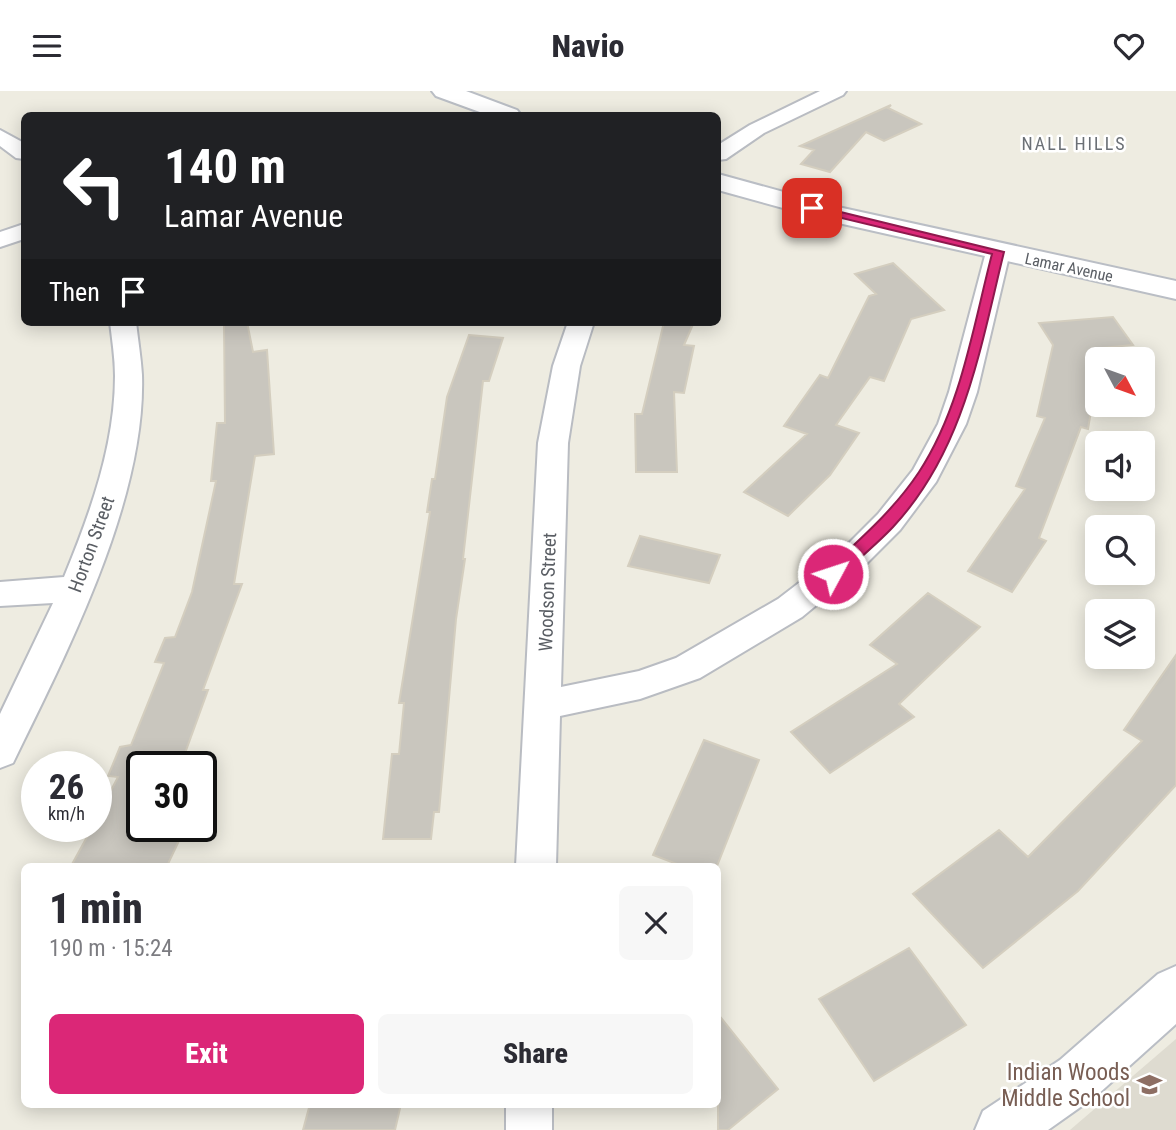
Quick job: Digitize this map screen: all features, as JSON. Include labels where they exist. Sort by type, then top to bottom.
[{"type":"street","points":[[444,91],[501,112]]},
{"type":"street","points":[[721,152],[769,123],[836,91]]},
{"type":"street","points":[[0,136],[21,151]]},
{"type":"street","name":"Lamar Avenue","points":[[721,184],[998,252],[1176,291]]},
{"type":"street","points":[[0,240],[21,232]]},
{"type":"street","points":[[543,705],[640,685],[688,668],[790,608],[854,557],[889,522],[925,475],[952,424],[963,392],[998,252]]},
{"type":"street","name":"Horton Street","points":[[0,752],[96,538],[116,470],[128,399],[127,341],[124,326]]},
{"type":"street","name":"Woodson Street","points":[[536,863],[553,443],[559,396],[573,339],[579,326]]},
{"type":"street","points":[[0,594],[75,589]]},
{"type":"street","points":[[1002,1130],[1078,1078],[1176,991]]},
{"type":"street","points":[[529,1108],[529,1130]]},
{"type":"shaded area","name":"Indian Woods Middle School","points":[[1176,1039],[1176,1130],[1070,1130]]},
{"type":"building","points":[[891,105],[888,108],[921,124],[884,141],[866,132],[830,172],[801,164],[814,150],[800,146]]},
{"type":"building","points":[[893,263],[944,310],[911,319],[884,381],[870,377],[836,425],[859,433],[830,475],[788,516],[744,492],[807,434],[784,426],[820,375],[828,378],[869,296],[876,294],[855,274]]},
{"type":"building","points":[[1113,317],[1133,345],[1085,347],[1085,417],[1090,417],[1088,429],[1081,427],[1039,538],[1046,541],[1012,592],[968,571],[1025,489],[1016,486],[1045,418],[1037,416],[1053,345],[1039,323]]},
{"type":"building","points":[[224,326],[248,326],[253,352],[267,350],[274,454],[255,456],[234,584],[242,584],[203,690],[208,690],[186,751],[126,751],[126,842],[178,842],[168,863],[73,863],[84,842],[112,842],[112,788],[118,777],[112,776],[112,766],[120,747],[131,745],[164,663],[155,662],[165,638],[175,637],[192,592],[216,481],[211,481],[217,423],[225,423]]},
{"type":"building","points":[[663,326],[692,326],[684,345],[694,346],[684,393],[674,392],[677,472],[636,472],[635,414],[642,414]]},
{"type":"building","points":[[469,335],[503,338],[489,381],[483,381],[465,559],[456,619],[439,812],[434,812],[431,839],[383,839],[392,754],[399,754],[404,703],[399,703],[430,512],[427,512],[432,479],[435,479],[447,397]]},
{"type":"building","points":[[640,536],[720,555],[709,583],[628,566]]},
{"type":"building","points":[[928,593],[980,627],[899,704],[914,717],[830,773],[791,732],[897,664],[870,645]]},
{"type":"building","points":[[1176,655],[1176,785],[1078,891],[983,968],[913,894],[999,830],[1028,857],[1142,741],[1124,730]]},
{"type":"building","points":[[704,740],[759,760],[718,863],[674,863],[653,855]]},
{"type":"building","points":[[909,948],[966,1025],[874,1081],[819,999]]},
{"type":"building","points":[[721,1018],[778,1089],[728,1130],[718,1130],[718,1108],[721,1108]]},
{"type":"building","points":[[309,1108],[400,1108],[395,1130],[303,1130]]},
{"type":"place","name":"Indian Woods Middle School","points":[[1150,1085]]},
{"type":"district","name":"NALL HILLS","points":[[1074,144]]},
{"type":"route","points":[[812,208],[998,252],[963,392],[952,424],[925,475],[889,522],[833,574]]}]
